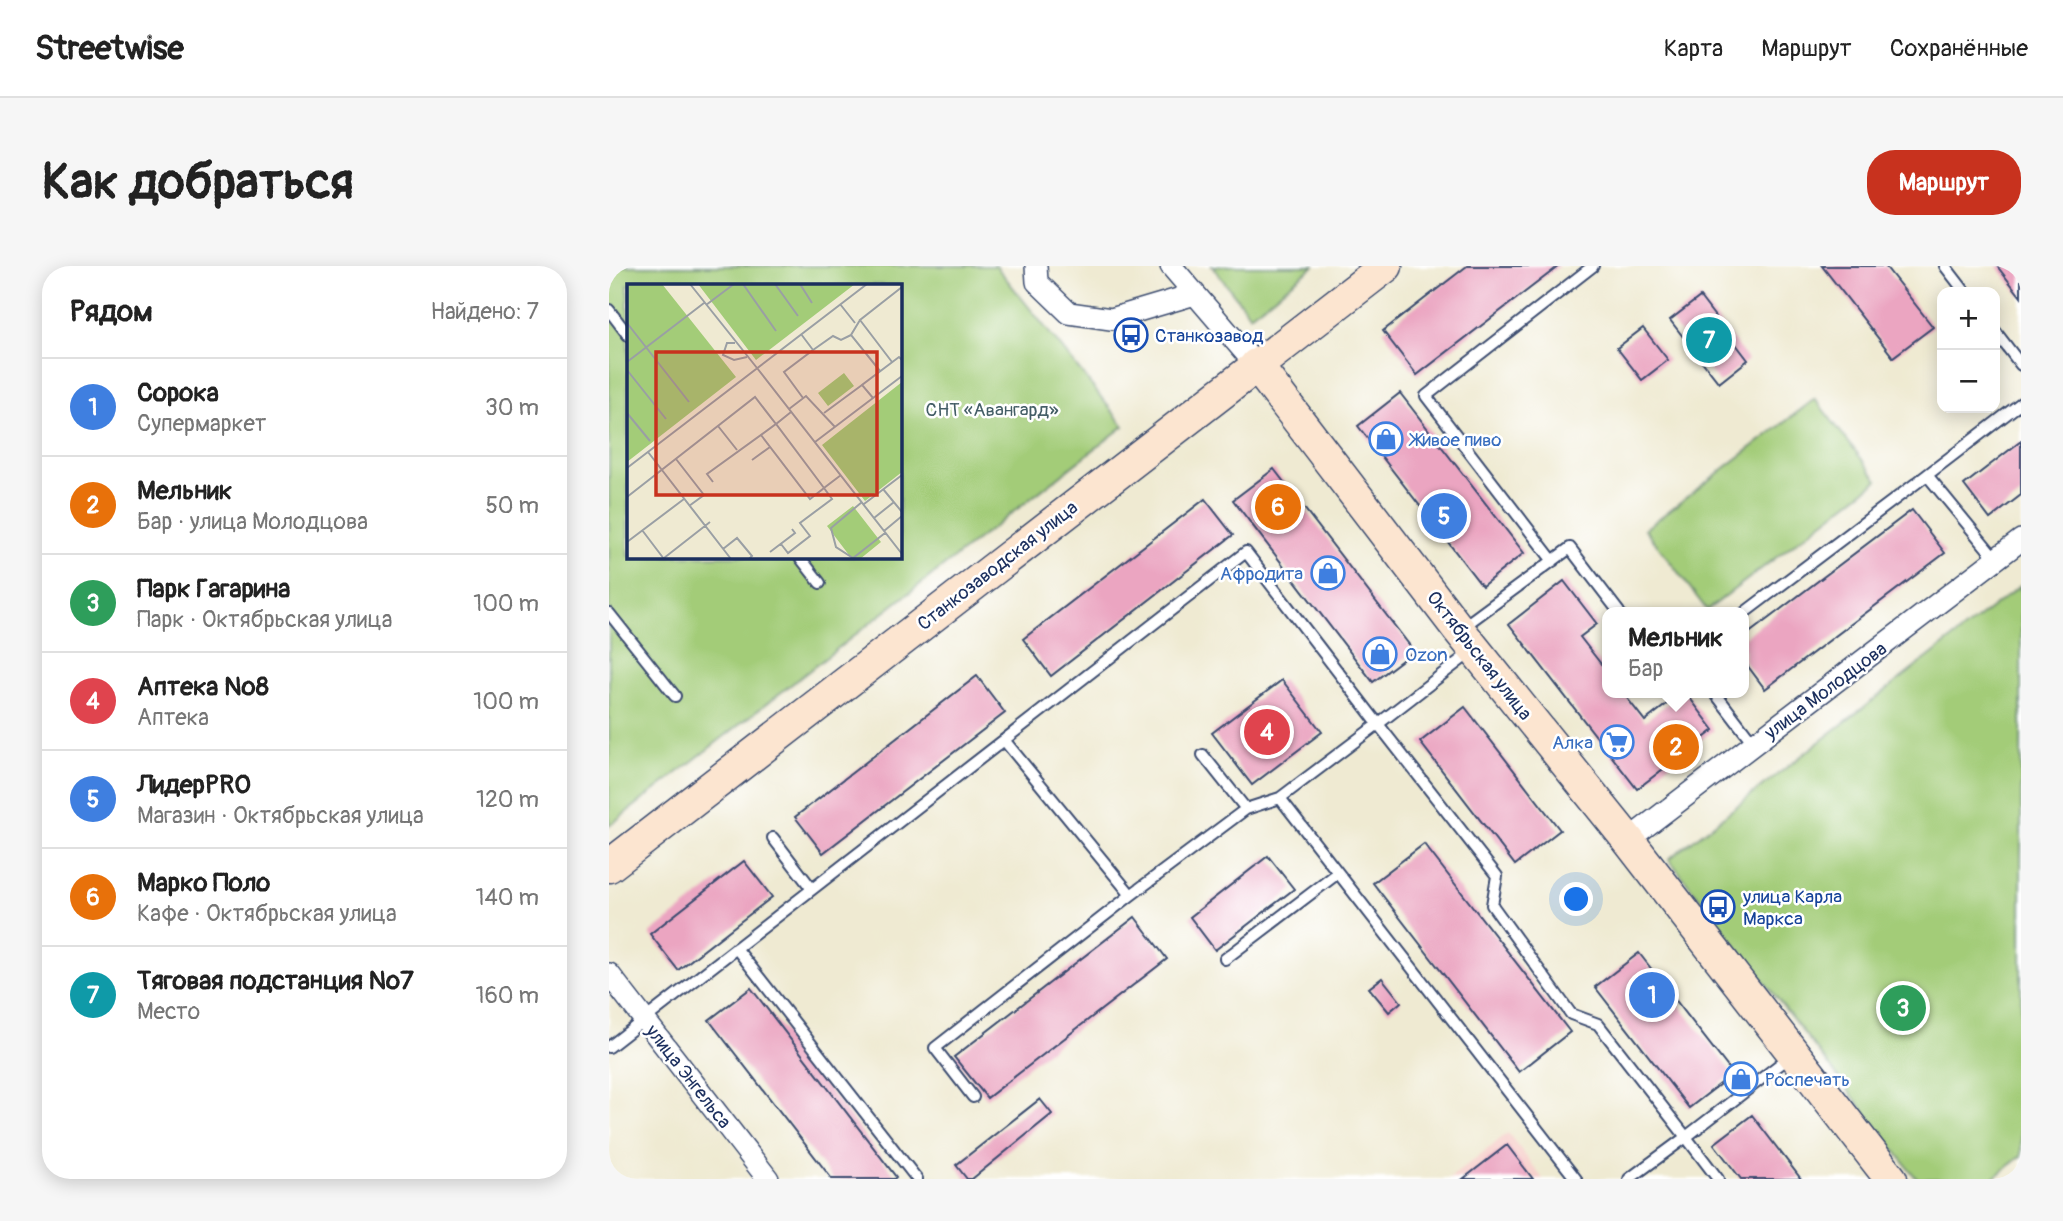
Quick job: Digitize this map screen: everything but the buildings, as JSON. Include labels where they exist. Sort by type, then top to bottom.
[{"type":"main road","name":"Станкозаводская улица","points":[[609,866],[1386,266]]},
{"type":"main road","name":"Октябрьская улица","points":[[1256,365],[1467,640],[1628,840],[1891,1179]]},
{"type":"street","points":[[1036,266],[1037,282],[1069,313],[1111,318],[1195,294]]},
{"type":"street","name":"Октябрьская улица","points":[[1171,266],[1256,365]]},
{"type":"street","name":"улица Молодцова","points":[[1628,840],[2021,540]]},
{"type":"street","name":"улица Энгельса","points":[[609,974],[768,1179]]},
{"type":"lane","points":[[1553,561],[1426,396],[1593,266]]},
{"type":"lane","points":[[1945,266],[1961,287]]},
{"type":"lane","points":[[609,310],[627,334]]},
{"type":"lane","points":[[2000,338],[2021,365]]},
{"type":"lane","points":[[1749,609],[2021,403]]},
{"type":"lane","points":[[1927,475],[1996,559]]},
{"type":"lane","points":[[974,1097],[935,1048],[1131,895],[1246,810],[1280,798],[1378,724],[1570,548],[1615,607]]},
{"type":"lane","points":[[609,1047],[1246,552],[1497,876],[1492,905],[1570,1014],[1598,1024],[1718,1179]]},
{"type":"lane","points":[[801,558],[820,583]]},
{"type":"lane","points":[[609,613],[675,696]]},
{"type":"lane","points":[[1719,698],[1754,744]]},
{"type":"lane","points":[[1004,740],[1131,895]]},
{"type":"lane","points":[[1203,755],[1246,810]]},
{"type":"lane","points":[[1280,798],[1576,1179]]},
{"type":"lane","points":[[773,838],[812,888]]},
{"type":"lane","points":[[1225,958],[1338,873]]},
{"type":"lane","points":[[736,948],[917,1179]]},
{"type":"lane","points":[[1629,1179],[1794,1053]]},
{"type":"lane","points":[[2017,1179],[2021,1176]]},
{"type":"shaded area","points":[[1508,1133],[1543,1179],[1449,1179]]},
{"type":"green space","name":"СНТ «Авангард»","points":[[609,266],[996,266],[1124,426],[609,826]]},
{"type":"green space","points":[[1212,266],[1314,266],[1250,315]]},
{"type":"green space","points":[[1815,399],[1878,480],[1711,607],[1705,607],[1645,529]]},
{"type":"green space","points":[[2021,585],[2021,1156],[1992,1179],[1917,1179],[1669,859]]},
{"type":"place","name":"Станкозавод","points":[[1131,335]]},
{"type":"place","name":"Тяговая подстанция №7","points":[[1709,340]]},
{"type":"place","name":"Живое пиво","points":[[1386,439]]},
{"type":"place","name":"Марко Поло","points":[[1278,507]]},
{"type":"place","name":"ЛидерPRO","points":[[1444,516]]},
{"type":"place","name":"Афродита","points":[[1328,573]]},
{"type":"place","name":"Ozon","points":[[1380,654]]},
{"type":"place","name":"Аптека №8","points":[[1267,732]]},
{"type":"place","name":"Алка","points":[[1617,742]]},
{"type":"place","name":"Мельник","points":[[1676,747]]},
{"type":"place","name":"улица Карла Маркса","points":[[1718,907]]},
{"type":"place","name":"Сорока","points":[[1652,995]]},
{"type":"place","name":"Парк Гагарина","points":[[1903,1008]]},
{"type":"place","name":"Роспечать","points":[[1741,1079]]}]
